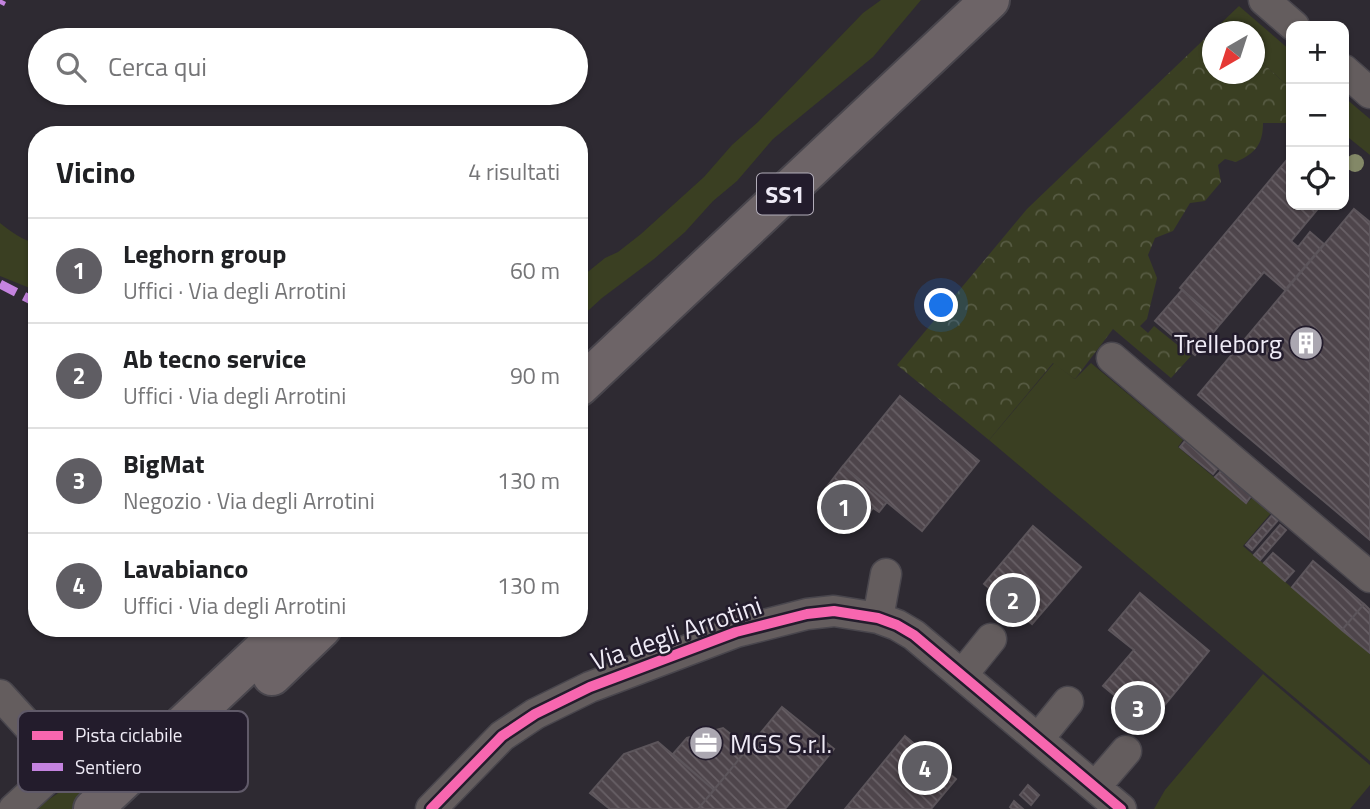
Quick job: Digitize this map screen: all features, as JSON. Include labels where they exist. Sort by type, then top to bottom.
[{"type":"highway","name":"SS1","points":[[588,345],[955,0]]},
{"type":"highway","name":"SS1","points":[[588,379],[990,0]]},
{"type":"highway","points":[[197,711],[276,637]]},
{"type":"highway","points":[[234,711],[313,637]]},
{"type":"highway","points":[[93,809],[111,792]]},
{"type":"highway","points":[[130,809],[148,792]]},
{"type":"street","points":[[1349,74],[1370,93]]},
{"type":"street","points":[[1112,358],[1370,577]]},
{"type":"street","points":[[878,618],[886,574]]},
{"type":"street","name":"Via degli Arrotini","points":[[431,809],[502,736],[535,714],[590,687],[736,632],[795,617],[834,611],[878,618],[914,635],[1121,809]]},
{"type":"street","points":[[173,711],[251,637]]},
{"type":"street","points":[[961,675],[991,639]]},
{"type":"street","points":[[2,702],[18,718]]},
{"type":"street","points":[[1038,739],[1068,702]]},
{"type":"street","points":[[1095,787],[1126,751]]},
{"type":"street","points":[[14,809],[33,792]]},
{"type":"green space","points":[[881,0],[921,0],[873,57],[773,139],[737,181],[713,201],[685,232],[588,311],[588,272],[641,234],[704,177],[732,145],[758,122],[863,13]]},
{"type":"green space","points":[[1239,6],[1256,21],[1223,21]]},
{"type":"green space","points":[[1265,28],[1286,47],[1286,84],[1265,65]]},
{"type":"green space","points":[[1202,41],[1202,84],[1265,84],[1265,65],[1286,84],[1286,123],[1263,123],[1259,143],[1253,152],[1236,162],[1225,159],[1218,165],[1221,182],[1205,201],[1190,203],[1173,231],[1155,238],[1148,255],[1157,278],[1147,319],[1140,326],[1148,333],[1154,326],[1191,356],[1171,378],[1113,329],[1075,379],[1053,363],[989,440],[897,365],[1027,209]]},
{"type":"green space","points":[[1349,101],[1370,119],[1370,155],[1349,138]]},
{"type":"green space","points":[[0,223],[28,240],[28,287],[0,276]]},
{"type":"green space","points":[[1054,363],[1075,379],[1091,363],[1183,440],[1178,447],[1246,504],[1253,497],[1271,513],[1243,546],[1370,654],[1370,761],[989,440]]},
{"type":"green space","points":[[1263,674],[1370,765],[1370,785],[1350,809],[1154,809],[1165,790]]},
{"type":"green space","points":[[60,792],[92,792],[74,809],[35,809]]},
{"type":"building","points":[[1286,161],[1286,210],[1317,210],[1291,241],[1298,247],[1310,232],[1324,244],[1285,290],[1264,272],[1221,323],[1180,288]]},
{"type":"building","name":"Trelleborg","points":[[1354,209],[1370,222],[1370,540],[1198,395]]},
{"type":"building","points":[[1182,290],[1221,323],[1195,355],[1155,321]]},
{"type":"building","points":[[900,396],[979,461],[922,531],[843,466]]},
{"type":"building","points":[[1185,441],[1217,469],[1213,474],[1180,447]]},
{"type":"building","points":[[843,466],[887,502],[879,512],[873,508],[857,528],[819,497]]},
{"type":"building","points":[[1221,471],[1251,496],[1246,503],[1215,477]]},
{"type":"building","points":[[1273,514],[1279,519],[1252,550],[1246,545]]},
{"type":"building","points":[[1280,525],[1286,530],[1260,560],[1254,555]]},
{"type":"building","points":[[1033,526],[1081,567],[1032,624],[984,584]]},
{"type":"building","points":[[1273,553],[1294,571],[1285,581],[1264,563]]},
{"type":"building","points":[[1313,561],[1364,604],[1342,630],[1292,587]]},
{"type":"building","points":[[1140,593],[1209,651],[1149,724],[1103,686],[1134,650],[1109,630]]},
{"type":"building","points":[[1364,604],[1370,610],[1370,653],[1342,630]]},
{"type":"building","points":[[782,707],[834,749],[785,809],[698,809]]},
{"type":"building","points":[[723,728],[748,748],[714,790],[673,754],[687,738]]},
{"type":"building","points":[[905,736],[956,779],[931,809],[845,809]]},
{"type":"building","points":[[658,742],[714,790],[698,809],[610,809],[590,793],[624,754]]},
{"type":"building","points":[[1028,785],[1039,795],[1031,805],[1020,795]]},
{"type":"building","points":[[1014,801],[1023,809],[1012,809],[1010,807]]},
{"type":"marked path","points":[[0,4],[2,0]]},
{"type":"marked path","points":[[0,284],[28,298]]},
{"type":"cycle path","points":[[431,809],[502,736],[535,714],[590,687],[736,632],[807,614],[834,611],[878,618],[914,635],[1121,809]]},
{"type":"place","name":"Trelleborg","points":[[1306,343]]},
{"type":"place","name":"Leghorn group","points":[[844,507]]},
{"type":"place","name":"Ab tecno service","points":[[1013,600]]},
{"type":"place","name":"BigMat","points":[[1138,708]]},
{"type":"place","name":"MGS S.r.l.","points":[[706,743]]},
{"type":"place","name":"Lavabianco","points":[[925,768]]}]
